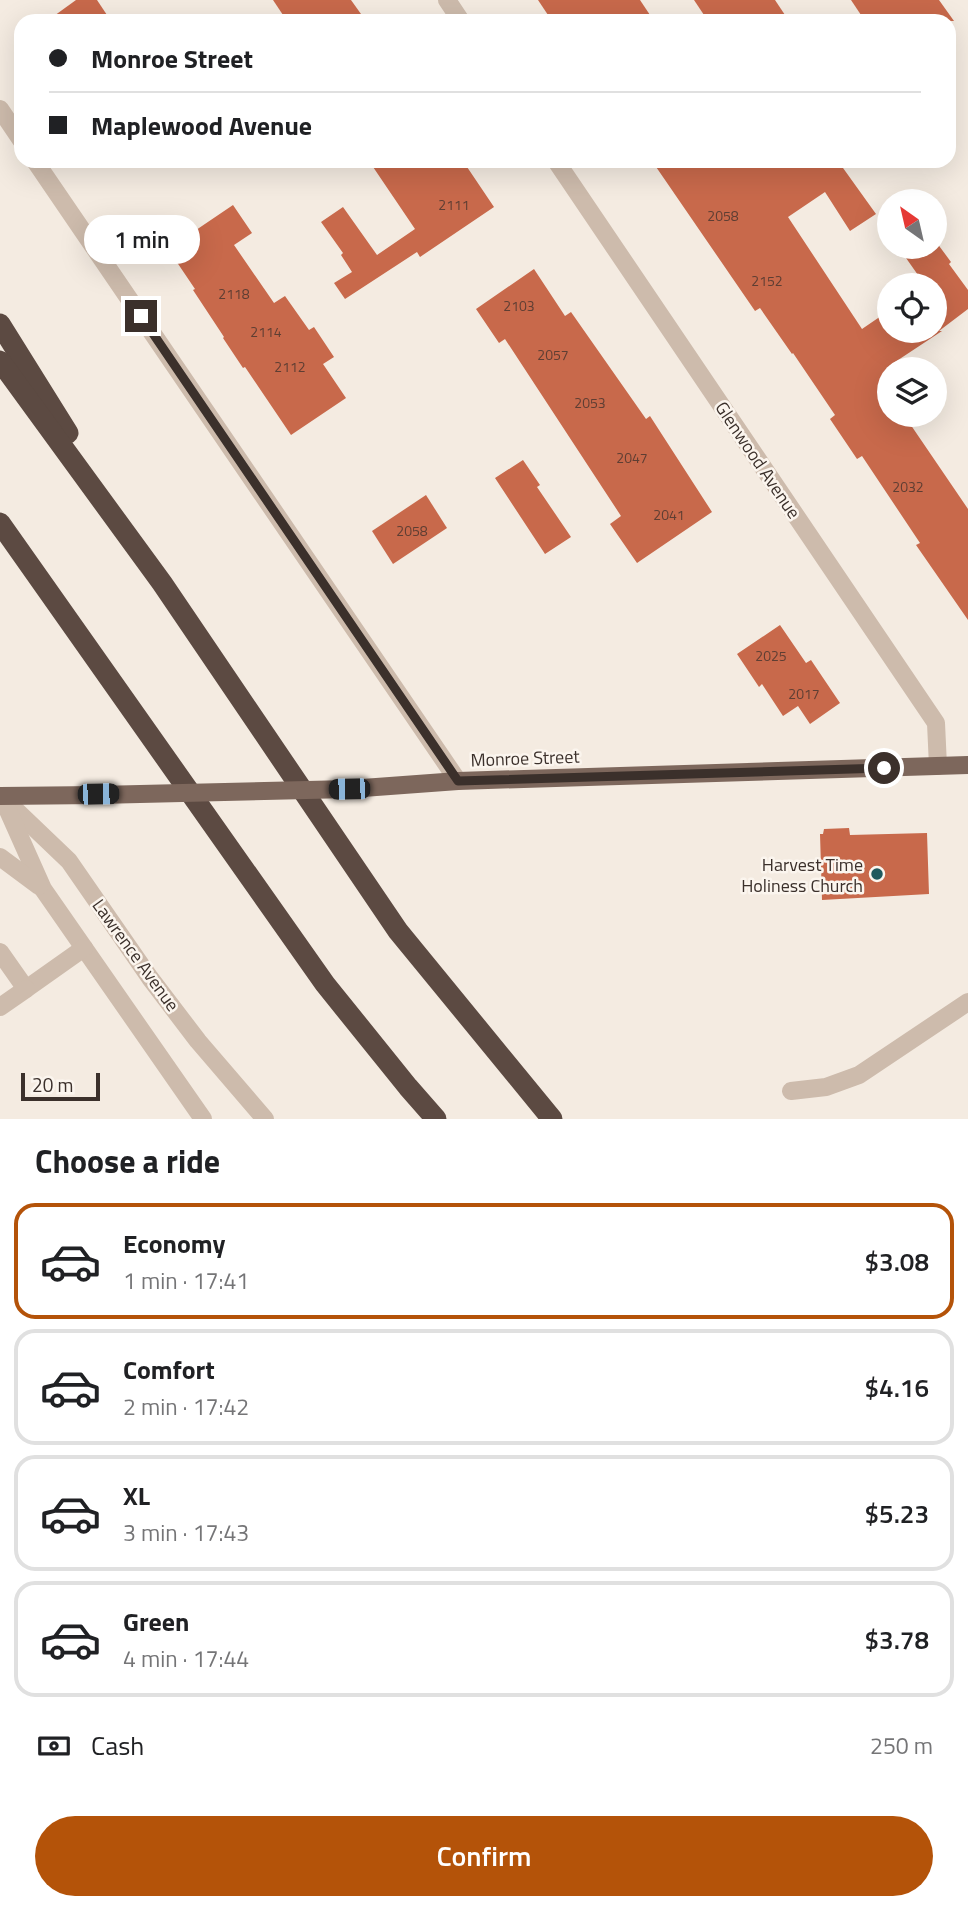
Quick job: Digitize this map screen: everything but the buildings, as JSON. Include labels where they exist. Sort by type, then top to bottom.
[{"type":"highway","points":[[0,324],[162,583]]},
{"type":"highway","points":[[0,361],[162,583],[398,931],[552,1119]]},
{"type":"highway","points":[[0,523],[325,984],[436,1119]]},
{"type":"main road","name":"Monroe Street","points":[[0,795],[349,789],[458,781],[968,765]]},
{"type":"street","points":[[0,109],[14,130]]},
{"type":"street","points":[[40,168],[458,781]]},
{"type":"street","name":"Glenwood Avenue","points":[[561,168],[936,723],[938,766]]},
{"type":"street","points":[[0,795],[43,889],[203,1119]]},
{"type":"street","name":"Lawrence Avenue","points":[[0,795],[69,861],[150,978],[198,1041],[265,1119]]},
{"type":"street","points":[[0,857],[43,889]]},
{"type":"street","points":[[0,1007],[84,948]]},
{"type":"street","points":[[0,952],[26,989]]},
{"type":"street","points":[[790,1091],[825,1087],[859,1075],[968,1002]]},
{"type":"place","name":"Harvest Time Holiness Church","points":[[877,874]]},
{"type":"route","points":[[141,316],[458,781],[884,768]]}]
